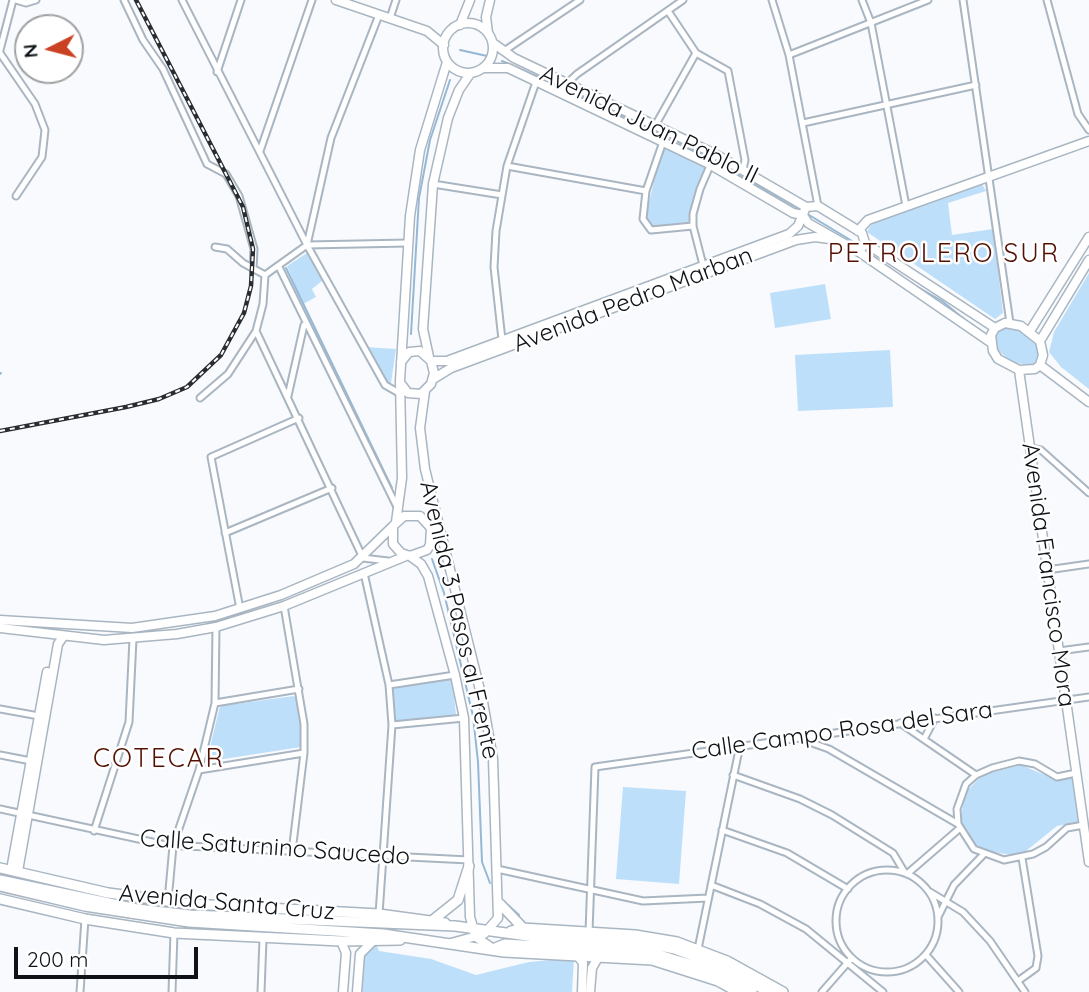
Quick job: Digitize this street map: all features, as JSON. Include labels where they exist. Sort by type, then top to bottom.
[{"type":"main road","points":[[422,925],[458,900],[469,863]]},
{"type":"main road","name":"Avenida Santa Cruz","points":[[0,868],[108,893],[168,901],[244,909],[379,914],[434,919],[474,933],[490,931],[675,949],[724,968],[769,992]]},
{"type":"main road","name":"Avenida Santa Cruz","points":[[0,880],[137,909],[282,921],[454,926]]},
{"type":"main road","name":"Avenida Santa Cruz","points":[[0,886],[136,915],[416,939],[493,948],[504,952],[632,957],[670,964],[738,992]]},
{"type":"main road","name":"Avenida Santa Cruz","points":[[0,899],[85,919],[174,933],[341,942],[416,939]]},
{"type":"main road","points":[[500,904],[522,928],[535,937]]},
{"type":"main road","points":[[244,909],[282,921]]},
{"type":"main road","points":[[239,925],[263,939]]},
{"type":"main road","name":"Avenida Santa Cruz","points":[[505,933],[522,928],[655,937],[698,949],[762,978],[783,992]]},
{"type":"main road","name":"Avenida Santa Cruz","points":[[493,948],[505,944],[653,953],[721,974],[752,992]]},
{"type":"street","points":[[16,195],[42,157],[45,130],[35,104],[0,51],[14,0],[36,0]]},
{"type":"street","points":[[124,0],[143,40],[163,69],[207,164],[226,174],[239,196],[254,249],[253,270]]},
{"type":"street","points":[[182,0],[307,245],[385,386],[400,393]]},
{"type":"street","points":[[217,72],[241,0]]},
{"type":"street","points":[[260,151],[312,0]]},
{"type":"street","points":[[336,0],[427,31],[444,45],[447,62],[421,150],[408,243],[400,382],[404,390],[412,395],[425,391],[433,379],[423,329],[433,184],[448,118],[459,90],[470,74],[484,68],[493,54],[486,17],[491,0]]},
{"type":"street","points":[[390,18],[396,0]]},
{"type":"street","points":[[444,45],[457,27],[470,0]]},
{"type":"street","points":[[504,51],[580,0]]},
{"type":"street","points":[[558,92],[683,0]]},
{"type":"street","points":[[772,0],[789,55],[818,206],[866,238],[859,252]]},
{"type":"street","points":[[862,0],[871,23],[906,206]]},
{"type":"street","points":[[789,55],[928,0]]},
{"type":"street","points":[[963,0],[1010,323]]},
{"type":"street","points":[[1048,0],[1078,114],[1089,130]]},
{"type":"street","points":[[668,11],[696,53],[725,66],[728,71],[745,160],[743,170]]},
{"type":"street","points":[[307,245],[331,138],[379,14]]},
{"type":"street","points":[[427,31],[478,25],[488,33]]},
{"type":"street","name":"Avenida Juan Pablo II","points":[[493,43],[504,51],[715,154],[804,212]]},
{"type":"street","points":[[656,124],[696,53]]},
{"type":"street","points":[[447,62],[457,71],[470,74]]},
{"type":"street","name":"Avenida Juan Pablo II","points":[[484,68],[508,68],[709,164],[793,213],[804,212]]},
{"type":"street","points":[[502,340],[494,267],[502,195],[507,166],[536,82]]},
{"type":"street","points":[[803,123],[976,85]]},
{"type":"street","points":[[667,130],[646,191],[645,226],[651,230],[693,226]]},
{"type":"street","points":[[858,231],[867,220],[1089,141]]},
{"type":"street","points":[[704,265],[693,226],[695,203],[715,154]]},
{"type":"street","points":[[507,166],[646,191]]},
{"type":"street","points":[[433,184],[502,195]]},
{"type":"street","points":[[818,206],[804,212],[808,223],[859,252],[990,342],[998,359],[1018,370],[1035,369],[1040,365],[1043,355],[1040,341],[1030,331],[1010,323],[995,328]]},
{"type":"street","name":"Avenida Pedro Marban","points":[[430,359],[447,361],[789,234],[804,212]]},
{"type":"street","name":"Avenida Pedro Marban","points":[[433,379],[451,368],[796,240],[815,237],[837,240]]},
{"type":"street","points":[[1030,331],[1089,237]]},
{"type":"street","points":[[265,275],[307,245],[408,243]]},
{"type":"street","points":[[865,243],[995,328]]},
{"type":"street","points":[[215,247],[227,249],[253,270],[265,275]]},
{"type":"street","points":[[1040,341],[1089,260]]},
{"type":"street","points":[[279,267],[304,325],[398,510]]},
{"type":"street","points":[[200,398],[228,374],[256,331],[263,304],[265,275]]},
{"type":"street","points":[[288,396],[304,325]]},
{"type":"street","points":[[990,342],[995,328]]},
{"type":"street","points":[[256,331],[363,558]]},
{"type":"street","points":[[401,365],[410,352],[420,351],[430,359]]},
{"type":"street","points":[[1040,365],[1089,402]]},
{"type":"street","name":"Avenida Francisco Mora","points":[[1018,370],[1089,862]]},
{"type":"street","name":"Avenida 3 Pasos al Frente","points":[[395,524],[402,478],[400,382]]},
{"type":"street","name":"Avenida 3 Pasos al Frente","points":[[425,391],[421,406],[422,447],[438,529],[490,733],[500,904],[498,918],[490,931]]},
{"type":"street","points":[[240,609],[211,457],[299,418]]},
{"type":"street","points":[[1030,448],[1041,450],[1089,493]]},
{"type":"street","points":[[225,533],[332,488]]},
{"type":"street","points":[[0,620],[101,628],[176,624],[281,596],[363,558],[395,524],[410,515],[424,519],[438,529],[422,554],[388,561],[284,606],[216,627],[133,639],[63,636],[0,628]]},
{"type":"street","points":[[424,519],[432,534],[430,545]]},
{"type":"street","points":[[395,524],[393,544],[408,556]]},
{"type":"street","name":"Avenida 3 Pasos al Frente","points":[[408,556],[421,564],[428,576],[456,675],[464,718],[474,933]]},
{"type":"street","points":[[363,558],[388,561]]},
{"type":"street","points":[[1047,570],[1089,564]]},
{"type":"street","points":[[364,573],[389,685],[392,725],[379,914]]},
{"type":"street","points":[[284,606],[304,724],[304,752],[292,852]]},
{"type":"street","points":[[176,624],[177,634]]},
{"type":"street","points":[[168,901],[173,845],[199,770],[215,703],[216,627]]},
{"type":"street","points":[[24,814],[53,643],[52,635]]},
{"type":"street","points":[[14,870],[58,643],[63,636]]},
{"type":"street","points":[[94,831],[129,722],[133,639]]},
{"type":"street","points":[[1059,651],[1089,647]]},
{"type":"street","points":[[389,685],[456,675]]},
{"type":"street","points":[[215,703],[299,689]]},
{"type":"street","name":"Calle Campo Rosa del Sara","points":[[592,888],[594,766],[1089,697]]},
{"type":"street","points":[[0,709],[39,716]]},
{"type":"street","points":[[392,725],[464,718]]},
{"type":"street","points":[[924,739],[935,718]]},
{"type":"street","points":[[900,723],[976,775]]},
{"type":"street","points":[[829,749],[827,740],[831,732]]},
{"type":"street","points":[[796,737],[829,749],[958,827],[974,849],[983,855],[1004,860],[1022,858],[1046,847],[1067,828],[1084,825]]},
{"type":"street","points":[[698,949],[740,745]]},
{"type":"street","points":[[199,770],[304,752]]},
{"type":"street","points":[[0,755],[31,761]]},
{"type":"street","points":[[906,874],[958,827],[960,796],[976,775],[1018,761],[1035,764],[1057,777],[1076,773]]},
{"type":"street","points":[[733,775],[789,794],[832,815],[892,853],[906,874],[963,912],[990,941],[1025,992]]},
{"type":"street","name":"Calle Saturnino Saucedo","points":[[0,809],[94,831],[173,845],[469,863]]},
{"type":"street","points":[[722,830],[788,853],[848,889]]},
{"type":"street","points":[[891,870],[895,863],[892,853]]},
{"type":"street","points":[[938,917],[948,902],[954,885],[983,855]]},
{"type":"street","points":[[1018,981],[1036,968],[1038,956],[1022,858]]},
{"type":"street","points":[[498,869],[643,901],[708,898]]},
{"type":"street","points":[[906,874],[891,870],[875,872],[860,878],[848,889],[840,902],[837,924],[842,946],[850,960],[879,972],[905,970],[926,955],[936,937],[938,917],[928,891]]},
{"type":"street","points":[[711,885],[783,916],[850,960],[881,990]]},
{"type":"street","points":[[589,932],[592,888]]},
{"type":"street","points":[[80,992],[85,919]]},
{"type":"street","points":[[172,992],[174,933]]},
{"type":"street","points":[[450,943],[474,933],[493,948]]},
{"type":"street","points":[[261,992],[263,939]]},
{"type":"street","points":[[341,942],[345,946],[343,992]]},
{"type":"street","points":[[357,992],[360,954],[372,942]]},
{"type":"street","points":[[577,955],[583,963],[582,992]]},
{"type":"street","points":[[926,955],[959,992]]},
{"type":"street","points":[[590,992],[592,968],[599,956]]},
{"type":"street","points":[[822,992],[850,960]]},
{"type":"street","points":[[879,972],[881,990]]},
{"type":"street","points":[[345,974],[358,974]]},
{"type":"shaded area","points":[[663,145],[705,166],[688,223],[652,227],[647,221],[647,210]]},
{"type":"shaded area","points":[[982,184],[986,191],[948,203],[952,235],[993,229],[1003,313],[995,319],[867,232],[872,223]]},
{"type":"shaded area","points":[[307,253],[322,281],[312,289],[316,297],[303,304],[287,266]]},
{"type":"shaded area","points":[[1089,273],[1089,389],[1061,367],[1049,352],[1054,332]]},
{"type":"shaded area","points":[[825,284],[831,319],[775,328],[770,293]]},
{"type":"shaded area","points":[[1009,327],[1023,331],[1036,342],[1039,355],[1034,365],[1012,363],[997,349],[995,333]]},
{"type":"shaded area","points":[[365,347],[396,349],[391,383],[384,382]]},
{"type":"shaded area","points":[[890,350],[893,407],[798,411],[795,355]]},
{"type":"shaded area","points":[[452,679],[456,715],[394,721],[391,686]]},
{"type":"shaded area","points":[[294,696],[299,701],[301,747],[211,761],[207,759],[220,706]]},
{"type":"shaded area","points":[[1021,765],[1057,780],[1073,775],[1080,822],[1057,826],[1026,851],[1012,855],[986,851],[972,842],[960,820],[966,792],[982,775]]},
{"type":"shaded area","points":[[623,787],[686,791],[679,884],[616,879]]},
{"type":"shaded area","points":[[371,946],[377,946],[379,951],[431,959],[476,975],[529,962],[574,958],[572,992],[361,992],[361,956]]},
{"type":"waterway","points":[[460,50],[487,56]]},
{"type":"waterway","points":[[502,61],[557,85]]},
{"type":"waterway","points":[[411,334],[419,198],[430,140],[450,80]]},
{"type":"waterway","points":[[566,90],[659,133]]},
{"type":"waterway","points":[[669,137],[707,157]]},
{"type":"waterway","points":[[716,162],[799,209]]},
{"type":"waterway","points":[[809,215],[857,244]]},
{"type":"waterway","points":[[286,268],[392,488]]},
{"type":"waterway","points":[[916,286],[942,301],[964,319]]},
{"type":"waterway","points":[[432,559],[444,593],[473,716],[478,762],[482,862],[490,883]]},
{"type":"waterway","points":[[508,905],[519,915]]},
{"type":"railway","points":[[0,431],[126,407],[159,399],[187,387],[221,355],[244,313],[251,286],[253,249],[243,207],[136,0]]},
{"type":"district","name":"PETROLERO SUR","points":[[944,254]]},
{"type":"district","name":"COTECAR","points":[[159,759]]}]
